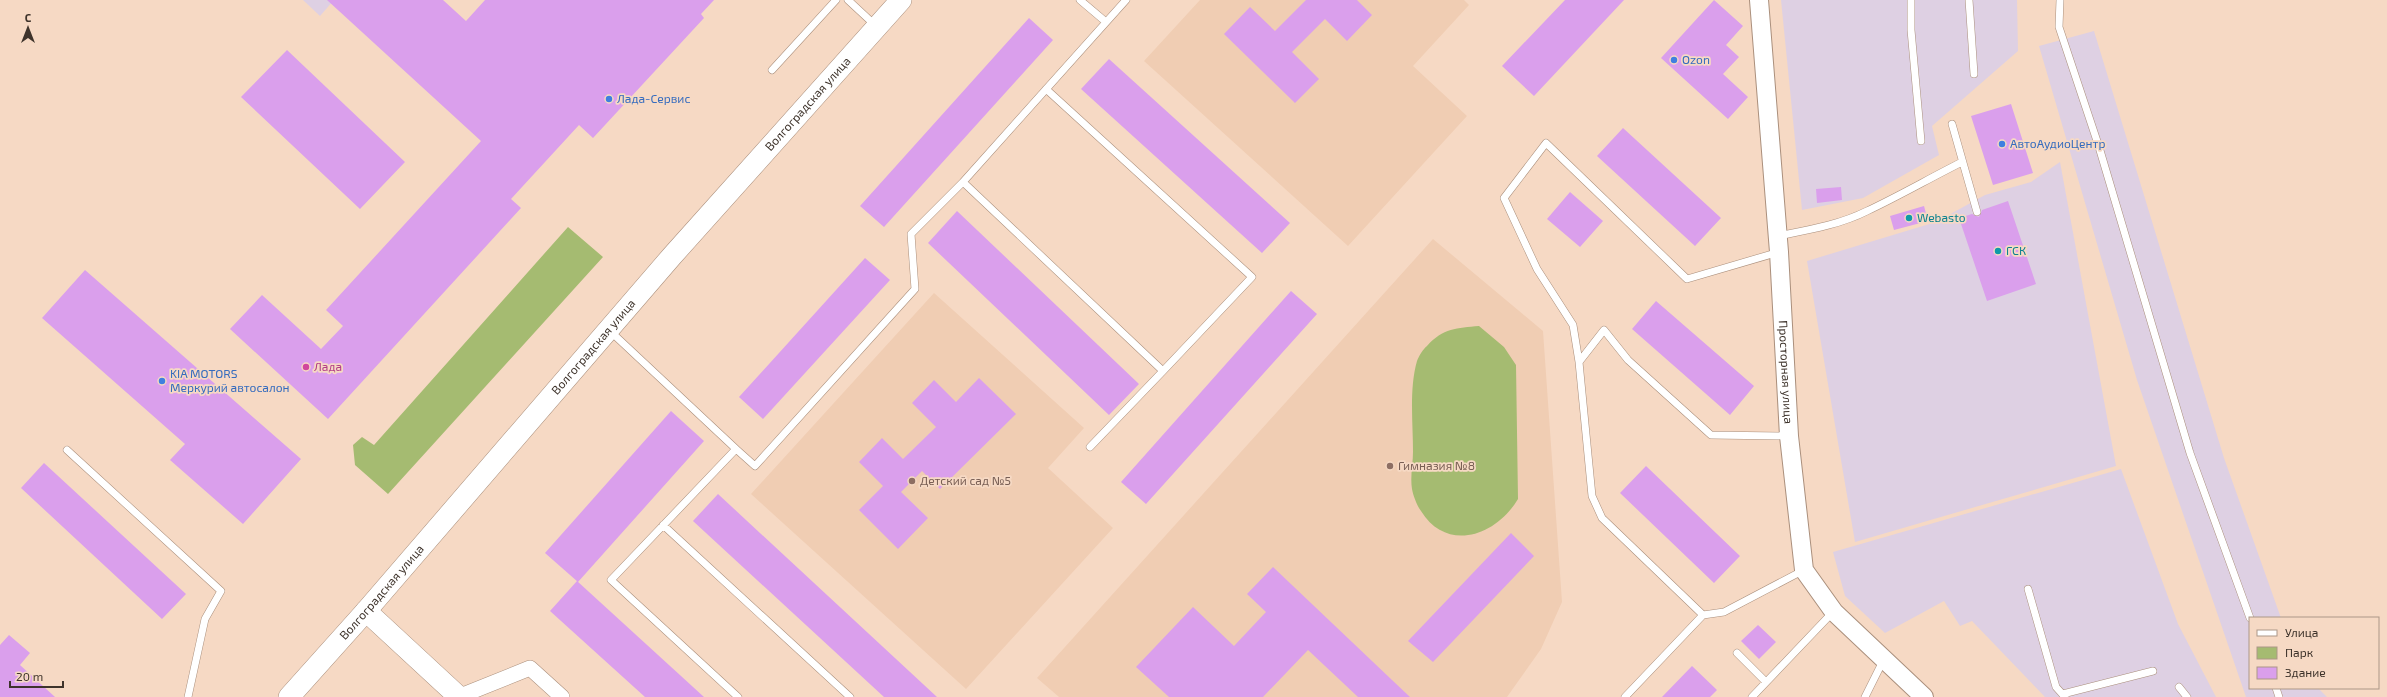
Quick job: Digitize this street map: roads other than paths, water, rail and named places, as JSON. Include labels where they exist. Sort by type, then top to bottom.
[{"type":"main road","name":"Волгоградская улица","points":[[288,697],[366,611],[609,330],[901,0]]},
{"type":"main road","points":[[366,611],[458,697]]},
{"type":"street","name":"Просторная улица","points":[[1760,0],[1778,244],[1790,436],[1804,570],[1834,612],[1924,697]]},
{"type":"street","points":[[458,697],[530,668],[562,697]]},
{"type":"lane","points":[[772,70],[836,0]]},
{"type":"lane","points":[[848,0],[877,27]]},
{"type":"lane","points":[[1080,0],[1106,22]]},
{"type":"lane","points":[[609,330],[755,466],[915,289],[911,234],[963,182],[1126,0]]},
{"type":"lane","points":[[1911,0],[1911,30],[1921,141]]},
{"type":"lane","points":[[1969,0],[1974,74]]},
{"type":"lane","points":[[2060,0],[2059,27],[2098,147],[2190,453],[2250,617]]},
{"type":"lane","points":[[1046,89],[1252,277],[1090,448]]},
{"type":"lane","points":[[1952,124],[1977,212]]},
{"type":"lane","points":[[1703,615],[1602,518],[1592,496],[1579,362],[1573,325],[1537,268],[1504,198],[1546,143],[1687,280],[1778,244],[1866,212],[1909,188],[1962,162]]},
{"type":"lane","points":[[963,182],[1163,371]]},
{"type":"lane","points":[[1579,362],[1604,330],[1628,360],[1711,435],[1790,436]]},
{"type":"lane","points":[[736,449],[611,580],[738,697]]},
{"type":"lane","points":[[67,450],[221,591],[205,619],[188,697]]},
{"type":"lane","points":[[663,525],[850,697]]},
{"type":"lane","points":[[1625,697],[1703,615],[1724,612],[1804,570]]},
{"type":"lane","points":[[2028,588],[2056,687],[2064,696],[2154,671]]},
{"type":"lane","points":[[1752,697],[1834,612]]},
{"type":"lane","points":[[1737,653],[1766,682]]},
{"type":"lane","points":[[1865,697],[1884,659]]},
{"type":"lane","points":[[2179,687],[2187,697]]},
{"type":"place","name":"Ozon","points":[[1674,60]]},
{"type":"place","name":"Лада-Сервис","points":[[609,99]]},
{"type":"place","name":"АвтоАудиоЦентр","points":[[2002,144]]},
{"type":"place","name":"Webasto","points":[[1909,218]]},
{"type":"place","name":"ГСК","points":[[1998,251]]},
{"type":"place","name":"Лада","points":[[306,367]]},
{"type":"place","name":"KIA MOTORS Меркурий автосалон","points":[[162,381]]},
{"type":"place","name":"Гимназия №8","points":[[1390,466]]},
{"type":"place","name":"Детский сад №5","points":[[912,481]]}]
